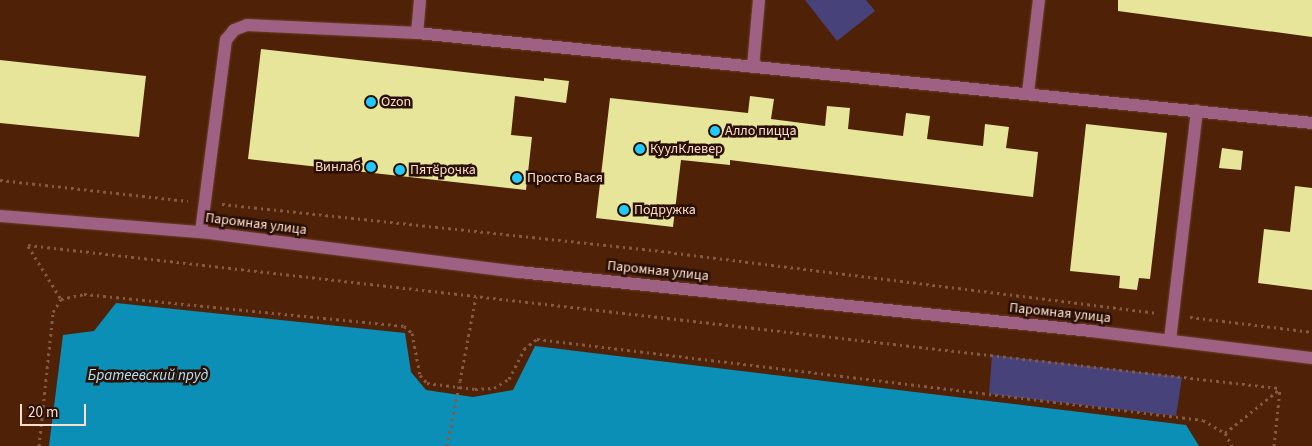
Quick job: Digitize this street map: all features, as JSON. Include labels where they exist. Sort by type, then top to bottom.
[{"type":"street","points":[[417,33],[420,0]]},
{"type":"street","points":[[753,68],[758,0]]},
{"type":"street","points":[[1028,93],[1039,0]]},
{"type":"street","points":[[201,232],[202,202],[226,40],[234,30],[247,25],[417,33],[1312,123]]},
{"type":"street","points":[[1170,340],[1197,111]]},
{"type":"street","name":"Паромная улица","points":[[0,216],[201,232],[519,272],[1170,340],[1312,358]]},
{"type":"path","points":[[0,180],[668,252],[1312,332]]},
{"type":"path","points":[[61,299],[28,245],[1280,388]]},
{"type":"path","points":[[39,446],[53,312],[61,299],[84,294],[404,326],[412,332],[420,375],[427,383],[475,389],[494,388],[509,379],[524,349],[537,339],[1203,420],[1225,433],[1232,446]]},
{"type":"path","points":[[447,446],[476,296]]},
{"type":"path","points":[[1225,433],[1280,388]]},
{"type":"path","points":[[1274,446],[1280,388]]},
{"type":"shaded area","points":[[805,0],[866,0],[875,11],[837,41]]},
{"type":"shaded area","points":[[992,355],[1182,377],[1176,416],[989,394]]},
{"type":"water","name":"Братеевский пруд","points":[[116,303],[405,333],[411,372],[426,390],[473,397],[513,390],[535,346],[1186,425],[1199,446],[49,446],[63,335],[94,331]]},
{"type":"building","points":[[1118,0],[1312,0],[1312,37],[1118,11]]},
{"type":"building","points":[[261,49],[544,81],[544,78],[569,81],[566,103],[515,96],[511,135],[532,137],[526,190],[248,159]]},
{"type":"building","points":[[0,60],[146,76],[139,137],[0,123]]},
{"type":"building","points":[[750,96],[774,99],[771,119],[825,126],[827,106],[850,108],[848,129],[903,136],[906,113],[930,116],[927,139],[983,146],[985,124],[1009,127],[1006,148],[1038,152],[1033,197],[730,160],[730,165],[681,160],[673,227],[596,218],[610,98],[748,113]]},
{"type":"building","points":[[1086,124],[1167,133],[1150,279],[1139,278],[1137,290],[1119,288],[1120,276],[1070,271]]},
{"type":"building","points":[[1222,148],[1243,151],[1241,170],[1219,168]]},
{"type":"building","points":[[1295,186],[1312,188],[1312,290],[1258,283],[1264,229],[1290,232]]},
{"type":"place","name":"Ozon","points":[[371,102]]},
{"type":"place","name":"Алло пицца","points":[[715,131]]},
{"type":"place","name":"КуулКлевер","points":[[640,149]]},
{"type":"place","name":"Винлаб","points":[[371,167]]},
{"type":"place","name":"Пятёрочка","points":[[400,170]]},
{"type":"place","name":"Просто Вася","points":[[517,178]]},
{"type":"place","name":"Подружка","points":[[624,210]]}]
